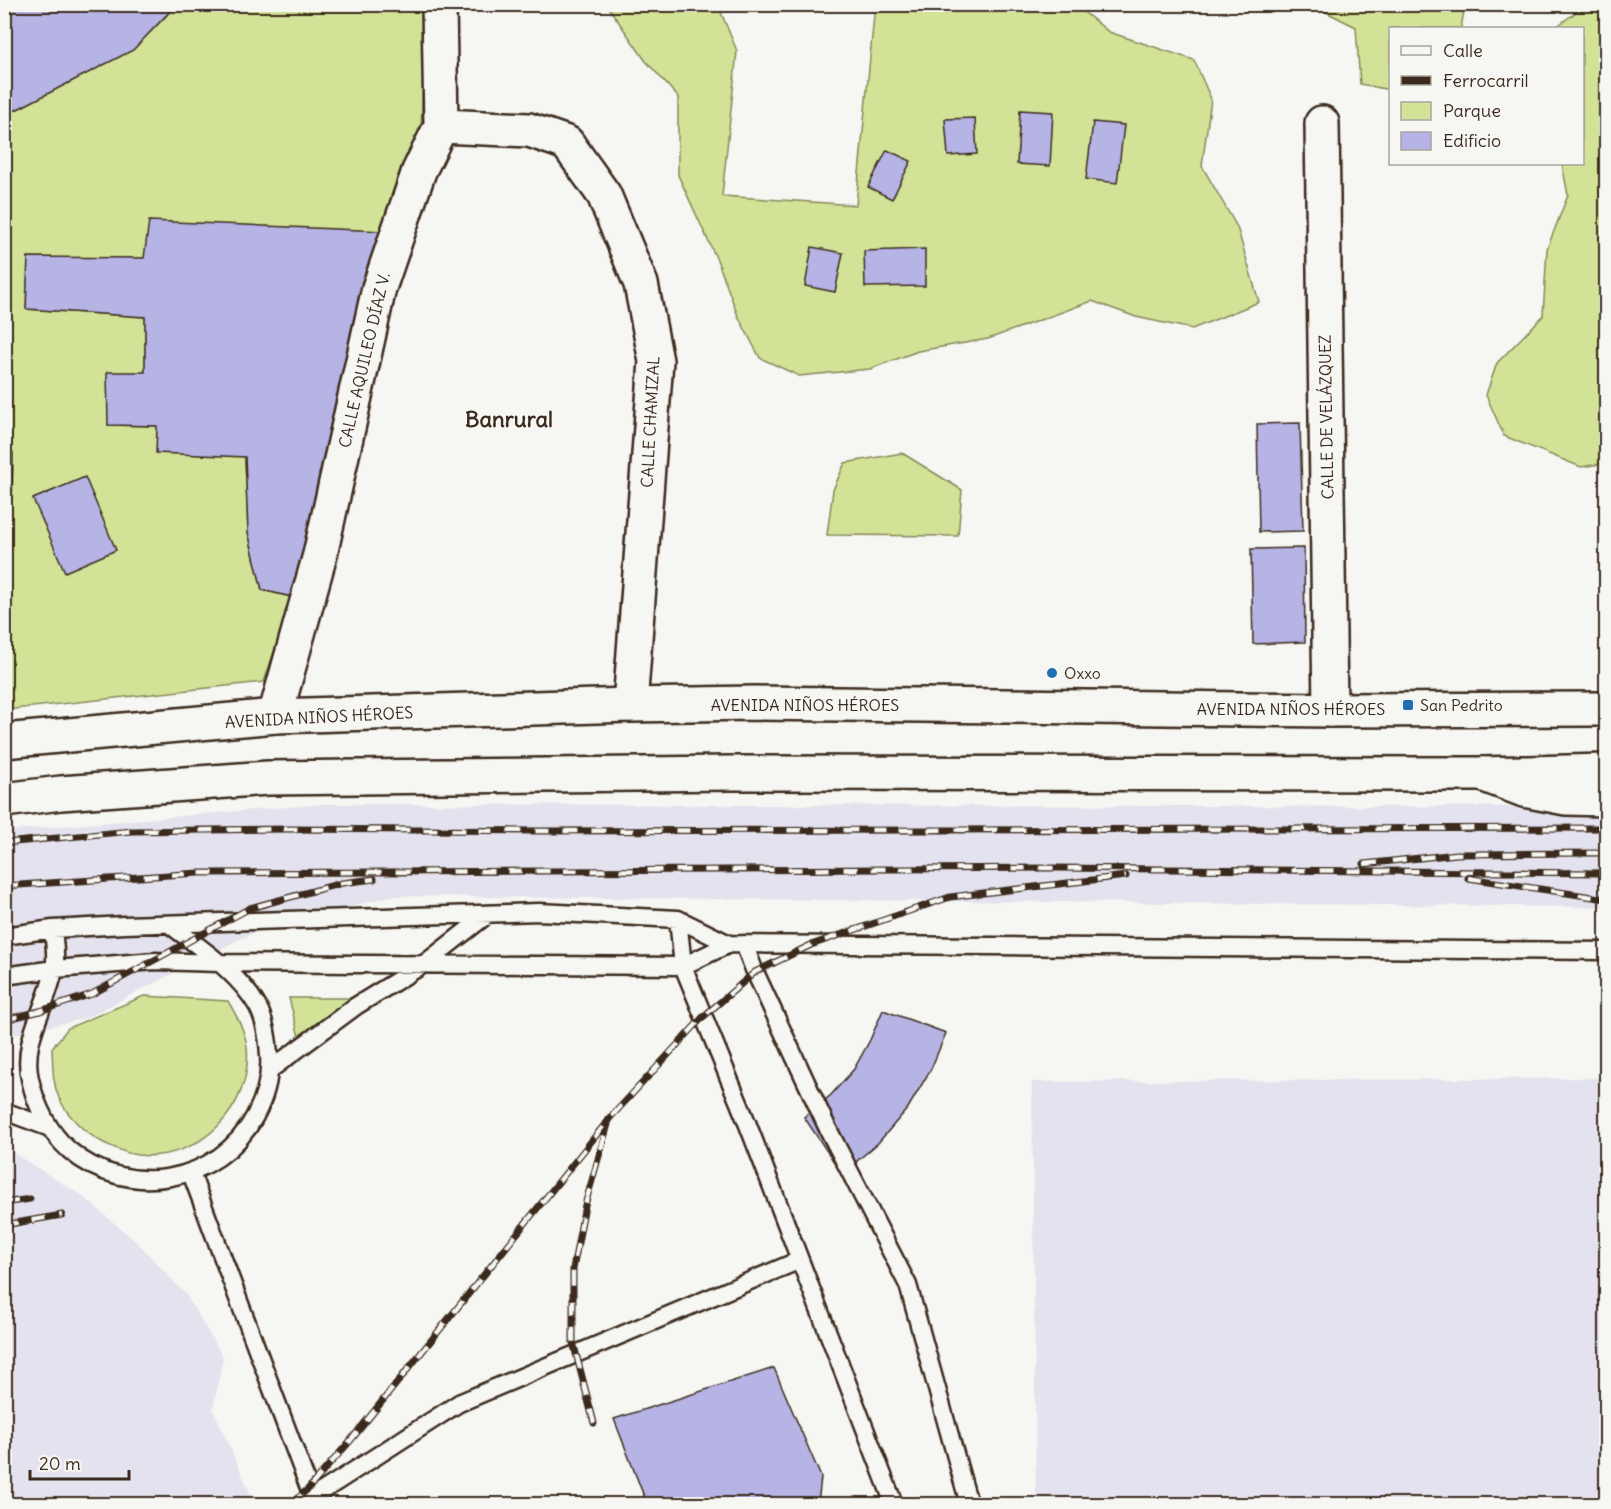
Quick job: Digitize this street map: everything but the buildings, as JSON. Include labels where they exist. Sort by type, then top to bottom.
[{"type":"main road","name":"CALLE AQUILEO DÍAZ V.","points":[[275,716],[320,555],[379,288],[419,171],[441,126],[439,4]]},
{"type":"main road","name":"CALLE DE VELÁZQUEZ","points":[[1322,123],[1330,710]]},
{"type":"main road","name":"CALLE CHAMIZAL","points":[[441,126],[529,130],[567,143],[604,195],[641,284],[656,361],[630,705]]},
{"type":"main road","name":"AVENIDA NIÑOS HÉROES","points":[[4,741],[275,716],[630,705],[754,703],[1330,710],[1606,709]]},
{"type":"main road","points":[[4,800],[61,793],[268,778],[732,773],[1482,774],[1606,771]]},
{"type":"main road","points":[[1482,774],[1524,790],[1566,798],[1606,799]]},
{"type":"lane","points":[[4,936],[53,929],[539,912],[678,919],[736,944],[1606,951]]},
{"type":"lane","points":[[270,1069],[356,1006],[424,964],[488,914]]},
{"type":"lane","points":[[678,919],[683,966],[748,1125],[894,1504]]},
{"type":"lane","points":[[53,929],[55,969],[32,1032],[28,1055],[29,1077],[38,1106],[50,1128],[68,1149],[87,1163],[112,1174],[139,1180],[165,1179],[204,1168],[225,1154],[248,1130],[263,1102],[270,1069],[268,1034],[259,1009],[238,978],[170,924]]},
{"type":"lane","points":[[4,976],[55,969],[155,961],[683,966],[736,944]]},
{"type":"lane","points":[[736,944],[754,972],[828,1129],[908,1285],[969,1504]]},
{"type":"lane","points":[[4,1111],[50,1128]]},
{"type":"lane","points":[[191,1173],[314,1501],[459,1403],[800,1260]]},
{"type":"shaded area","points":[[322,804],[1606,807],[1606,907],[390,896],[248,935],[86,1018],[5,1037],[5,831]]},
{"type":"shaded area","points":[[1606,1078],[1606,1504],[1036,1504],[1032,1082]]},
{"type":"shaded area","points":[[5,1148],[81,1195],[139,1244],[186,1295],[223,1357],[213,1409],[255,1504],[5,1504]]},
{"type":"green space","points":[[177,5],[424,5],[426,10],[421,128],[383,231],[144,258],[28,258],[26,309],[145,317],[145,372],[108,425],[157,426],[245,457],[248,532],[262,590],[292,597],[264,682],[5,710],[4,116],[133,50]]},
{"type":"green space","points":[[607,5],[718,5],[737,51],[722,196],[856,205],[875,5],[1075,5],[1109,32],[1194,60],[1211,99],[1202,166],[1237,227],[1259,302],[1192,329],[1136,317],[1092,301],[988,339],[918,351],[870,369],[799,376],[760,358],[738,316],[718,262],[678,175],[678,97],[645,60]]},
{"type":"green space","points":[[1312,5],[1465,5],[1461,27],[1389,27],[1389,90],[1360,84],[1356,27]]},
{"type":"green space","points":[[1585,5],[1606,5],[1606,463],[1581,467],[1504,436],[1486,395],[1497,363],[1543,316],[1547,249],[1568,195],[1562,165],[1584,165],[1584,27],[1556,27]]},
{"type":"green space","points":[[902,453],[962,490],[958,536],[827,535],[833,490],[845,463]]},
{"type":"green space","points":[[144,996],[228,1001],[242,1029],[247,1047],[247,1069],[241,1091],[231,1110],[218,1126],[201,1140],[182,1150],[160,1155],[129,1153],[91,1135],[72,1118],[63,1105],[55,1086],[53,1073],[52,1048],[68,1028]]},
{"type":"green space","points":[[289,998],[353,998],[299,1037]]},
{"type":"railway","points":[[4,843],[132,831],[287,829],[539,831],[1606,828]]},
{"type":"railway","points":[[1364,864],[1457,854],[1606,853]]},
{"type":"railway","points":[[4,886],[199,873],[1053,868],[1606,873]]},
{"type":"railway","points":[[291,1504],[308,1489],[351,1440],[610,1118],[703,1017],[755,972],[811,945],[950,897],[1126,876]]},
{"type":"railway","points":[[1468,878],[1606,899]]},
{"type":"railway","points":[[4,1020],[92,994],[250,908],[342,883],[374,879]]},
{"type":"railway","points":[[594,1423],[573,1342],[573,1269],[585,1205],[608,1124]]},
{"type":"railway","points":[[4,1203],[30,1199]]},
{"type":"railway","points":[[4,1225],[62,1215]]},
{"type":"place","name":"Oxxo","points":[[1052,673]]},
{"type":"place","name":"San Pedrito","points":[[1408,705]]},
{"type":"district","name":"Banrural","points":[[509,419]]}]
